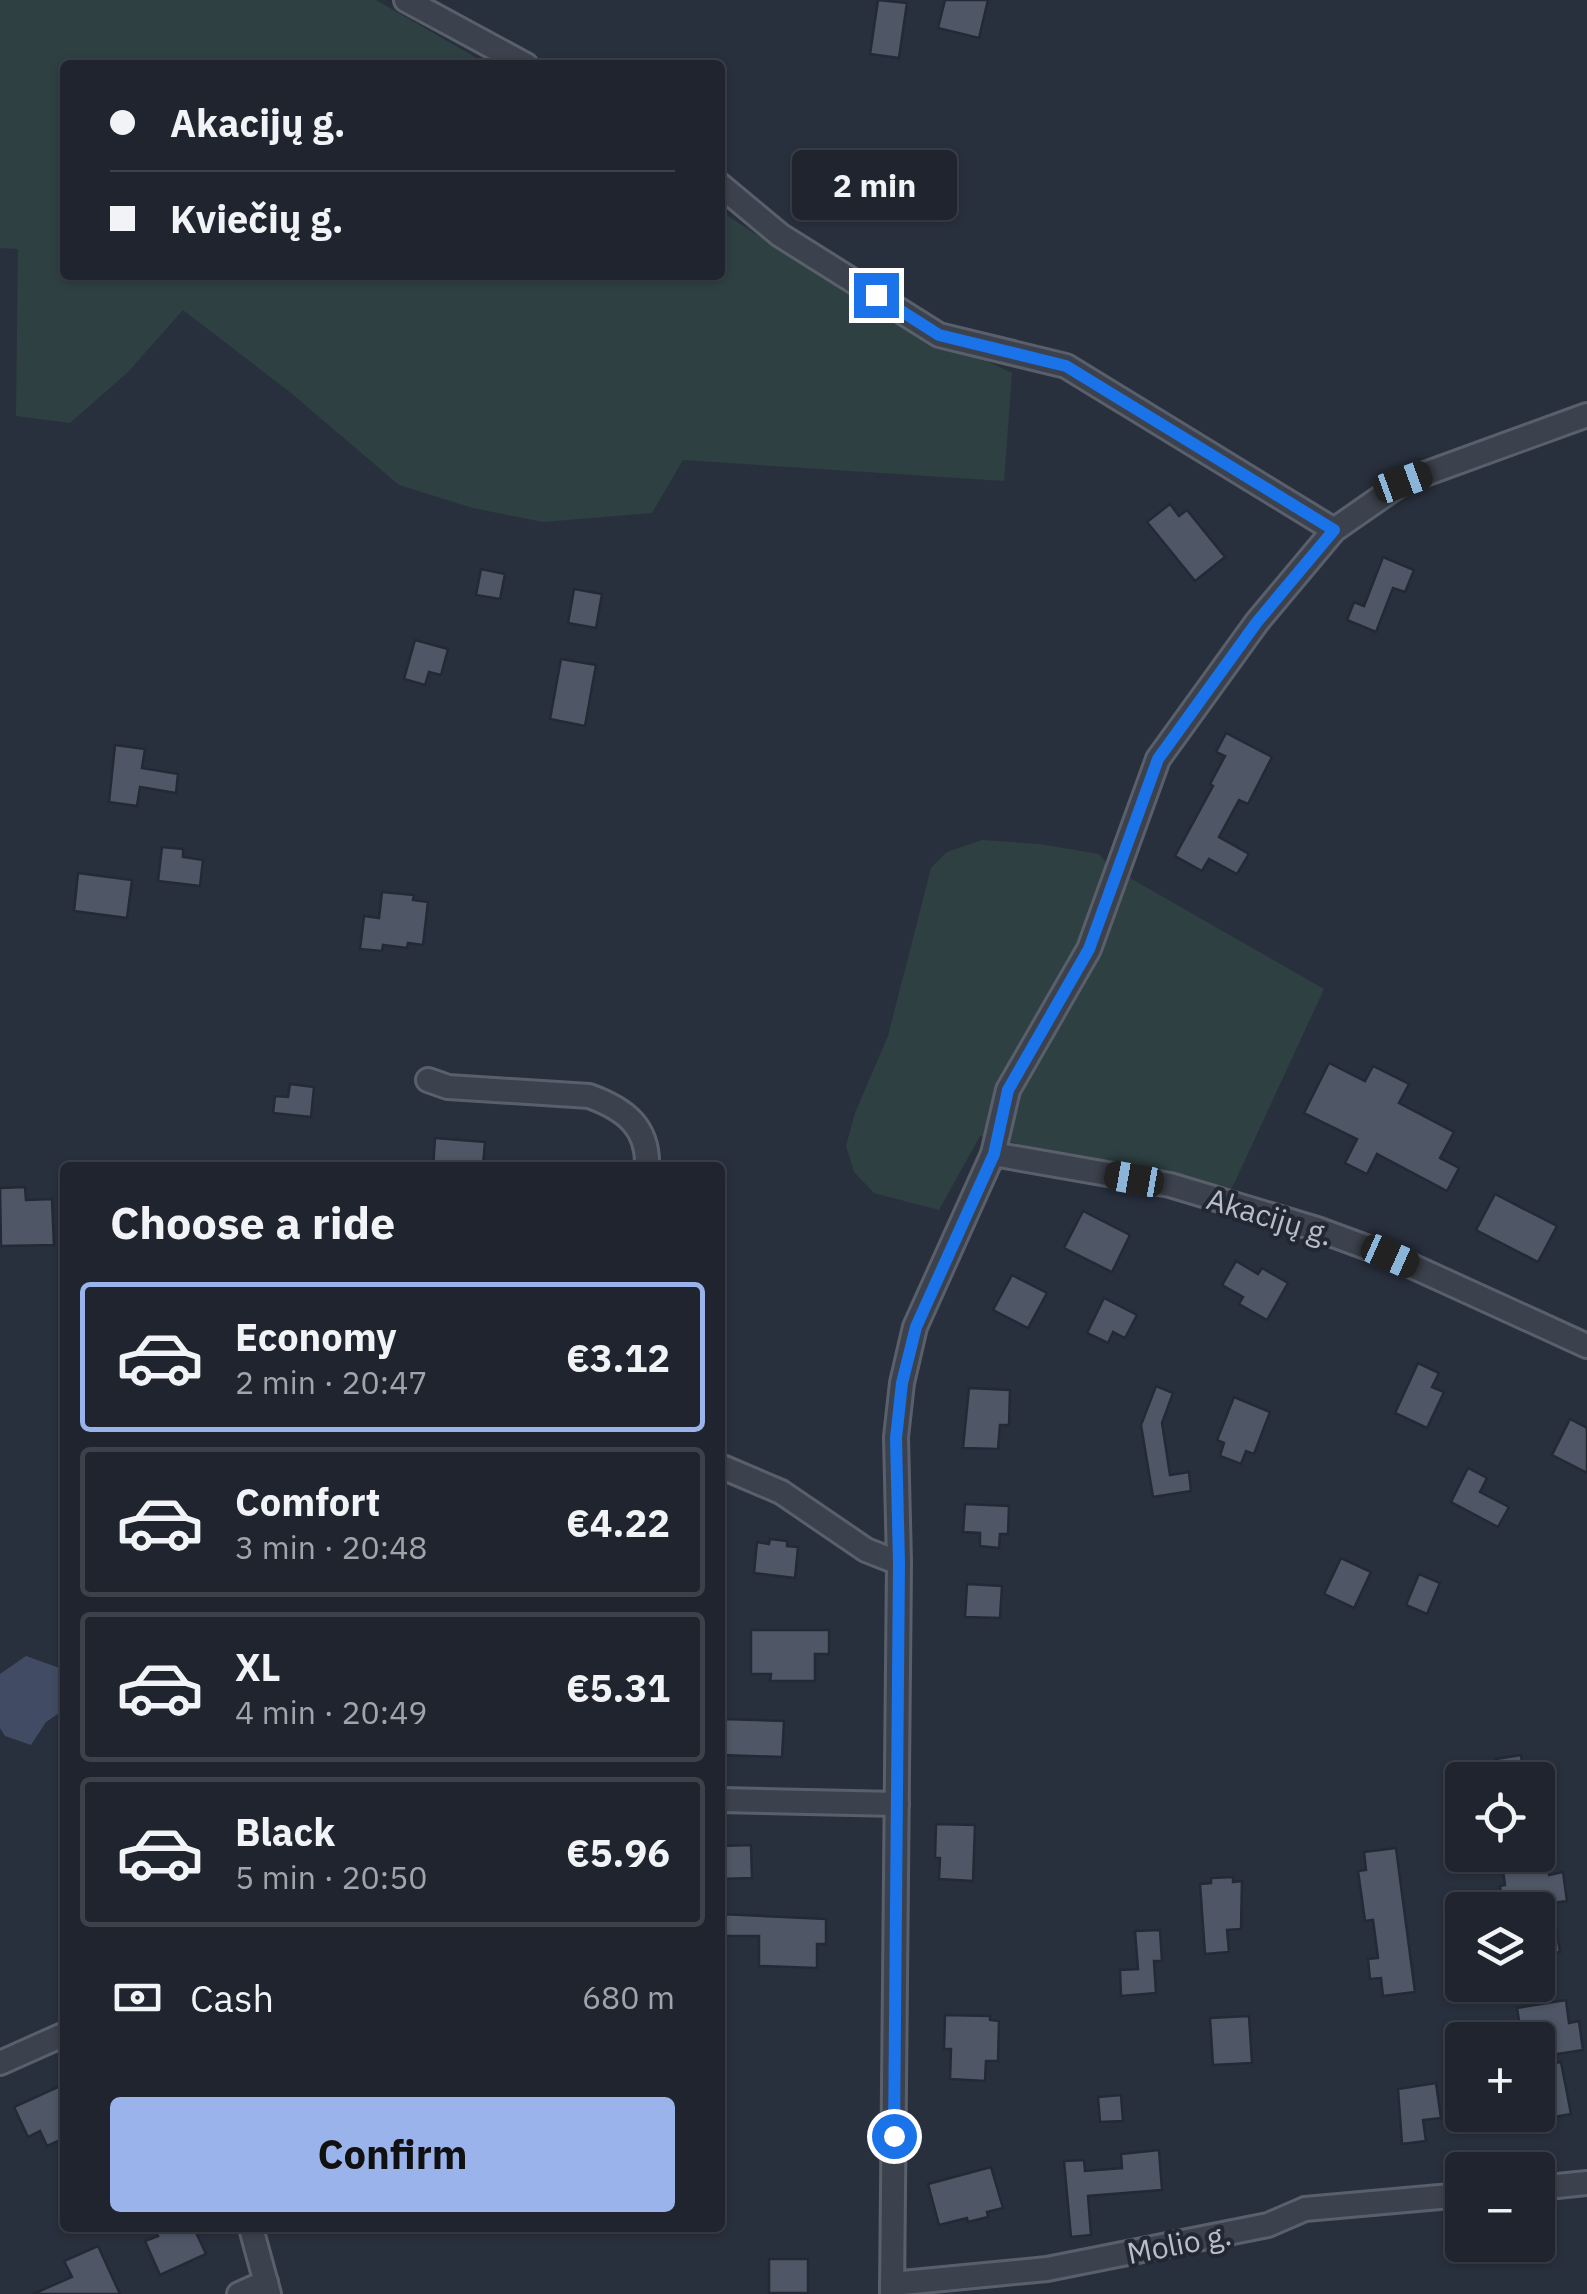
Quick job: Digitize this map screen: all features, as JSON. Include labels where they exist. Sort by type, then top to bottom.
[{"type":"street","points":[[406,0],[517,60]]},
{"type":"street","points":[[725,189],[780,236],[939,335],[1066,366],[1334,530]]},
{"type":"street","points":[[892,2289],[899,1563],[896,1438],[902,1383],[916,1327],[994,1154],[1008,1090],[1089,949],[1158,759],[1257,622],[1334,530],[1403,482],[1587,415]]},
{"type":"street","points":[[428,1080],[448,1087],[589,1096],[609,1103],[626,1112],[640,1129],[648,1148],[647,1162]]},
{"type":"street","name":"Akacijų g.","points":[[994,1154],[1170,1185],[1317,1229],[1390,1256],[1587,1346]]},
{"type":"street","points":[[725,1468],[781,1492],[866,1550],[899,1563]]},
{"type":"street","points":[[725,1800],[896,1804]]},
{"type":"street","points":[[0,2062],[60,2036]]},
{"type":"street","points":[[1555,2186],[1587,2183]]},
{"type":"street","name":"Molio g.","points":[[892,2289],[1047,2268],[1268,2225],[1305,2209],[1445,2196]]},
{"type":"street","points":[[239,2294],[268,2288],[252,2232]]},
{"type":"shaded area","points":[[0,0],[376,0],[480,60],[60,60],[60,280],[725,280],[725,214],[856,299],[1012,373],[1004,481],[683,460],[652,513],[543,522],[473,508],[399,485],[291,393],[183,310],[128,372],[70,423],[16,416],[18,249],[0,248]]},
{"type":"shaded area","points":[[982,840],[1099,854],[1109,866],[1324,989],[1232,1188],[980,1136],[939,1210],[874,1193],[854,1172],[846,1146],[855,1113],[888,1036],[931,868],[947,852]]},
{"type":"water","points":[[26,1656],[60,1668],[60,1712],[46,1722],[31,1745],[5,1736],[0,1728],[0,1674]]},
{"type":"building","points":[[878,0],[907,3],[899,58],[870,54]]},
{"type":"building","points":[[945,0],[988,0],[979,38],[938,28]]},
{"type":"building","points":[[1170,504],[1179,516],[1187,510],[1225,557],[1195,581],[1147,522]]},
{"type":"building","points":[[1383,557],[1414,570],[1405,592],[1393,588],[1376,632],[1347,620],[1354,602],[1364,606]]},
{"type":"building","points":[[481,569],[505,574],[500,599],[476,595]]},
{"type":"building","points":[[574,589],[602,594],[596,628],[568,623]]},
{"type":"building","points":[[415,640],[448,649],[441,675],[429,672],[425,685],[404,679]]},
{"type":"building","points":[[561,659],[596,665],[585,726],[550,719]]},
{"type":"building","points":[[1226,733],[1272,757],[1248,804],[1239,800],[1219,837],[1249,854],[1237,874],[1209,859],[1202,871],[1175,856],[1213,786],[1210,784],[1225,756],[1216,752]]},
{"type":"building","points":[[115,745],[145,749],[142,768],[178,774],[176,793],[140,787],[137,806],[109,802]]},
{"type":"building","points":[[162,847],[183,849],[183,857],[203,860],[200,886],[158,881]]},
{"type":"building","points":[[78,873],[132,880],[127,918],[74,911]]},
{"type":"building","points":[[382,892],[414,895],[413,900],[428,902],[423,945],[383,945],[382,951],[360,949],[364,916],[379,918]]},
{"type":"building","points":[[1329,1063],[1365,1081],[1373,1066],[1409,1084],[1399,1103],[1454,1132],[1440,1158],[1459,1168],[1447,1191],[1377,1154],[1367,1174],[1345,1163],[1357,1139],[1304,1113]]},
{"type":"building","points":[[290,1084],[314,1087],[311,1117],[273,1113],[275,1096],[288,1097]]},
{"type":"building","points":[[435,1138],[485,1142],[483,1162],[433,1162]]},
{"type":"building","points":[[25,1187],[26,1200],[52,1199],[54,1245],[1,1246],[0,1188]]},
{"type":"building","points":[[1495,1194],[1557,1226],[1538,1262],[1476,1230]]},
{"type":"building","points":[[1083,1211],[1130,1235],[1112,1272],[1064,1248]]},
{"type":"building","points":[[1236,1261],[1258,1274],[1262,1268],[1288,1283],[1267,1320],[1239,1304],[1243,1297],[1222,1285]]},
{"type":"building","points":[[1012,1275],[1047,1293],[1028,1328],[993,1310]]},
{"type":"building","points":[[1104,1298],[1137,1315],[1125,1338],[1113,1332],[1108,1343],[1087,1333]]},
{"type":"building","points":[[1418,1363],[1439,1373],[1432,1387],[1444,1392],[1427,1428],[1395,1413]]},
{"type":"building","points":[[1156,1386],[1173,1393],[1162,1423],[1170,1475],[1189,1472],[1191,1491],[1153,1497],[1141,1425]]},
{"type":"building","points":[[969,1388],[1010,1390],[1009,1425],[1000,1425],[998,1449],[963,1448]]},
{"type":"building","points":[[1234,1397],[1270,1412],[1254,1454],[1246,1451],[1241,1464],[1220,1456],[1224,1443],[1217,1440]]},
{"type":"building","points":[[1570,1419],[1587,1428],[1587,1473],[1552,1455]]},
{"type":"building","points":[[1468,1468],[1487,1478],[1480,1492],[1509,1507],[1498,1527],[1451,1502]]},
{"type":"building","points":[[965,1504],[1009,1506],[1008,1534],[1000,1534],[999,1548],[980,1546],[980,1533],[963,1532]]},
{"type":"building","points":[[770,1539],[798,1547],[795,1578],[754,1573],[757,1542],[769,1544]]},
{"type":"building","points":[[1341,1558],[1371,1572],[1354,1608],[1324,1594]]},
{"type":"building","points":[[1419,1574],[1440,1583],[1427,1614],[1406,1605]]},
{"type":"building","points":[[967,1584],[1002,1586],[1000,1618],[965,1617]]},
{"type":"building","points":[[751,1630],[829,1630],[829,1654],[815,1654],[815,1681],[770,1681],[771,1674],[751,1674]]},
{"type":"building","points":[[725,1719],[784,1721],[782,1757],[725,1755]]},
{"type":"building","points":[[1521,1755],[1522,1762],[1494,1762]]},
{"type":"building","points":[[936,1824],[975,1825],[973,1881],[939,1879]]},
{"type":"building","points":[[751,1845],[752,1878],[725,1879],[725,1846]]},
{"type":"building","points":[[1396,1848],[1415,1992],[1383,1996],[1381,1978],[1370,1979],[1368,1959],[1378,1958],[1373,1920],[1365,1921],[1358,1871],[1366,1870],[1364,1852]]},
{"type":"building","points":[[1503,1872],[1549,1875],[1563,1872],[1567,1901],[1555,1903],[1555,1892],[1501,1892],[1500,1886],[1505,1885]]},
{"type":"building","points":[[1233,1877],[1233,1882],[1242,1881],[1241,1929],[1227,1930],[1229,1952],[1205,1954],[1200,1884],[1211,1883],[1211,1878]]},
{"type":"building","points":[[725,1914],[826,1919],[826,1944],[817,1944],[817,1968],[759,1966],[759,1936],[725,1936]]},
{"type":"building","points":[[1555,1921],[1560,1952],[1555,1953]]},
{"type":"building","points":[[1160,1930],[1162,1961],[1154,1961],[1156,1993],[1121,1996],[1120,1970],[1138,1969],[1135,1931]]},
{"type":"building","points":[[1566,2000],[1569,2023],[1579,2021],[1583,2050],[1555,2054],[1555,2022],[1519,2022],[1517,2008]]},
{"type":"building","points":[[945,2015],[990,2016],[990,2020],[999,2021],[998,2061],[986,2061],[985,2081],[950,2079],[951,2049],[944,2049]]},
{"type":"building","points":[[1249,2016],[1252,2063],[1213,2065],[1210,2018]]},
{"type":"building","points":[[1561,2062],[1571,2114],[1555,2117],[1555,2063]]},
{"type":"building","points":[[1436,2083],[1441,2118],[1423,2120],[1426,2141],[1402,2144],[1398,2089]]},
{"type":"building","points":[[60,2086],[60,2140],[47,2146],[40,2131],[28,2137],[14,2107]]},
{"type":"building","points":[[1121,2095],[1123,2121],[1100,2122],[1098,2097]]},
{"type":"building","points":[[1159,2150],[1162,2190],[1088,2196],[1091,2235],[1071,2237],[1064,2161],[1084,2160],[1085,2171],[1122,2168],[1121,2154]]},
{"type":"building","points":[[991,2167],[1003,2208],[987,2212],[988,2217],[939,2225],[928,2184]]},
{"type":"building","points":[[156,2232],[196,2232],[206,2254],[160,2275],[145,2241],[158,2236]]},
{"type":"building","points":[[98,2246],[120,2294],[33,2294],[72,2277],[64,2261]]},
{"type":"building","points":[[769,2259],[808,2259],[808,2293],[769,2293]]},
{"type":"route","points":[[876,295],[939,335],[1066,366],[1334,530],[1257,622],[1158,759],[1089,949],[1008,1090],[994,1154],[916,1327],[902,1383],[896,1438],[899,1563],[894,2136]]}]
